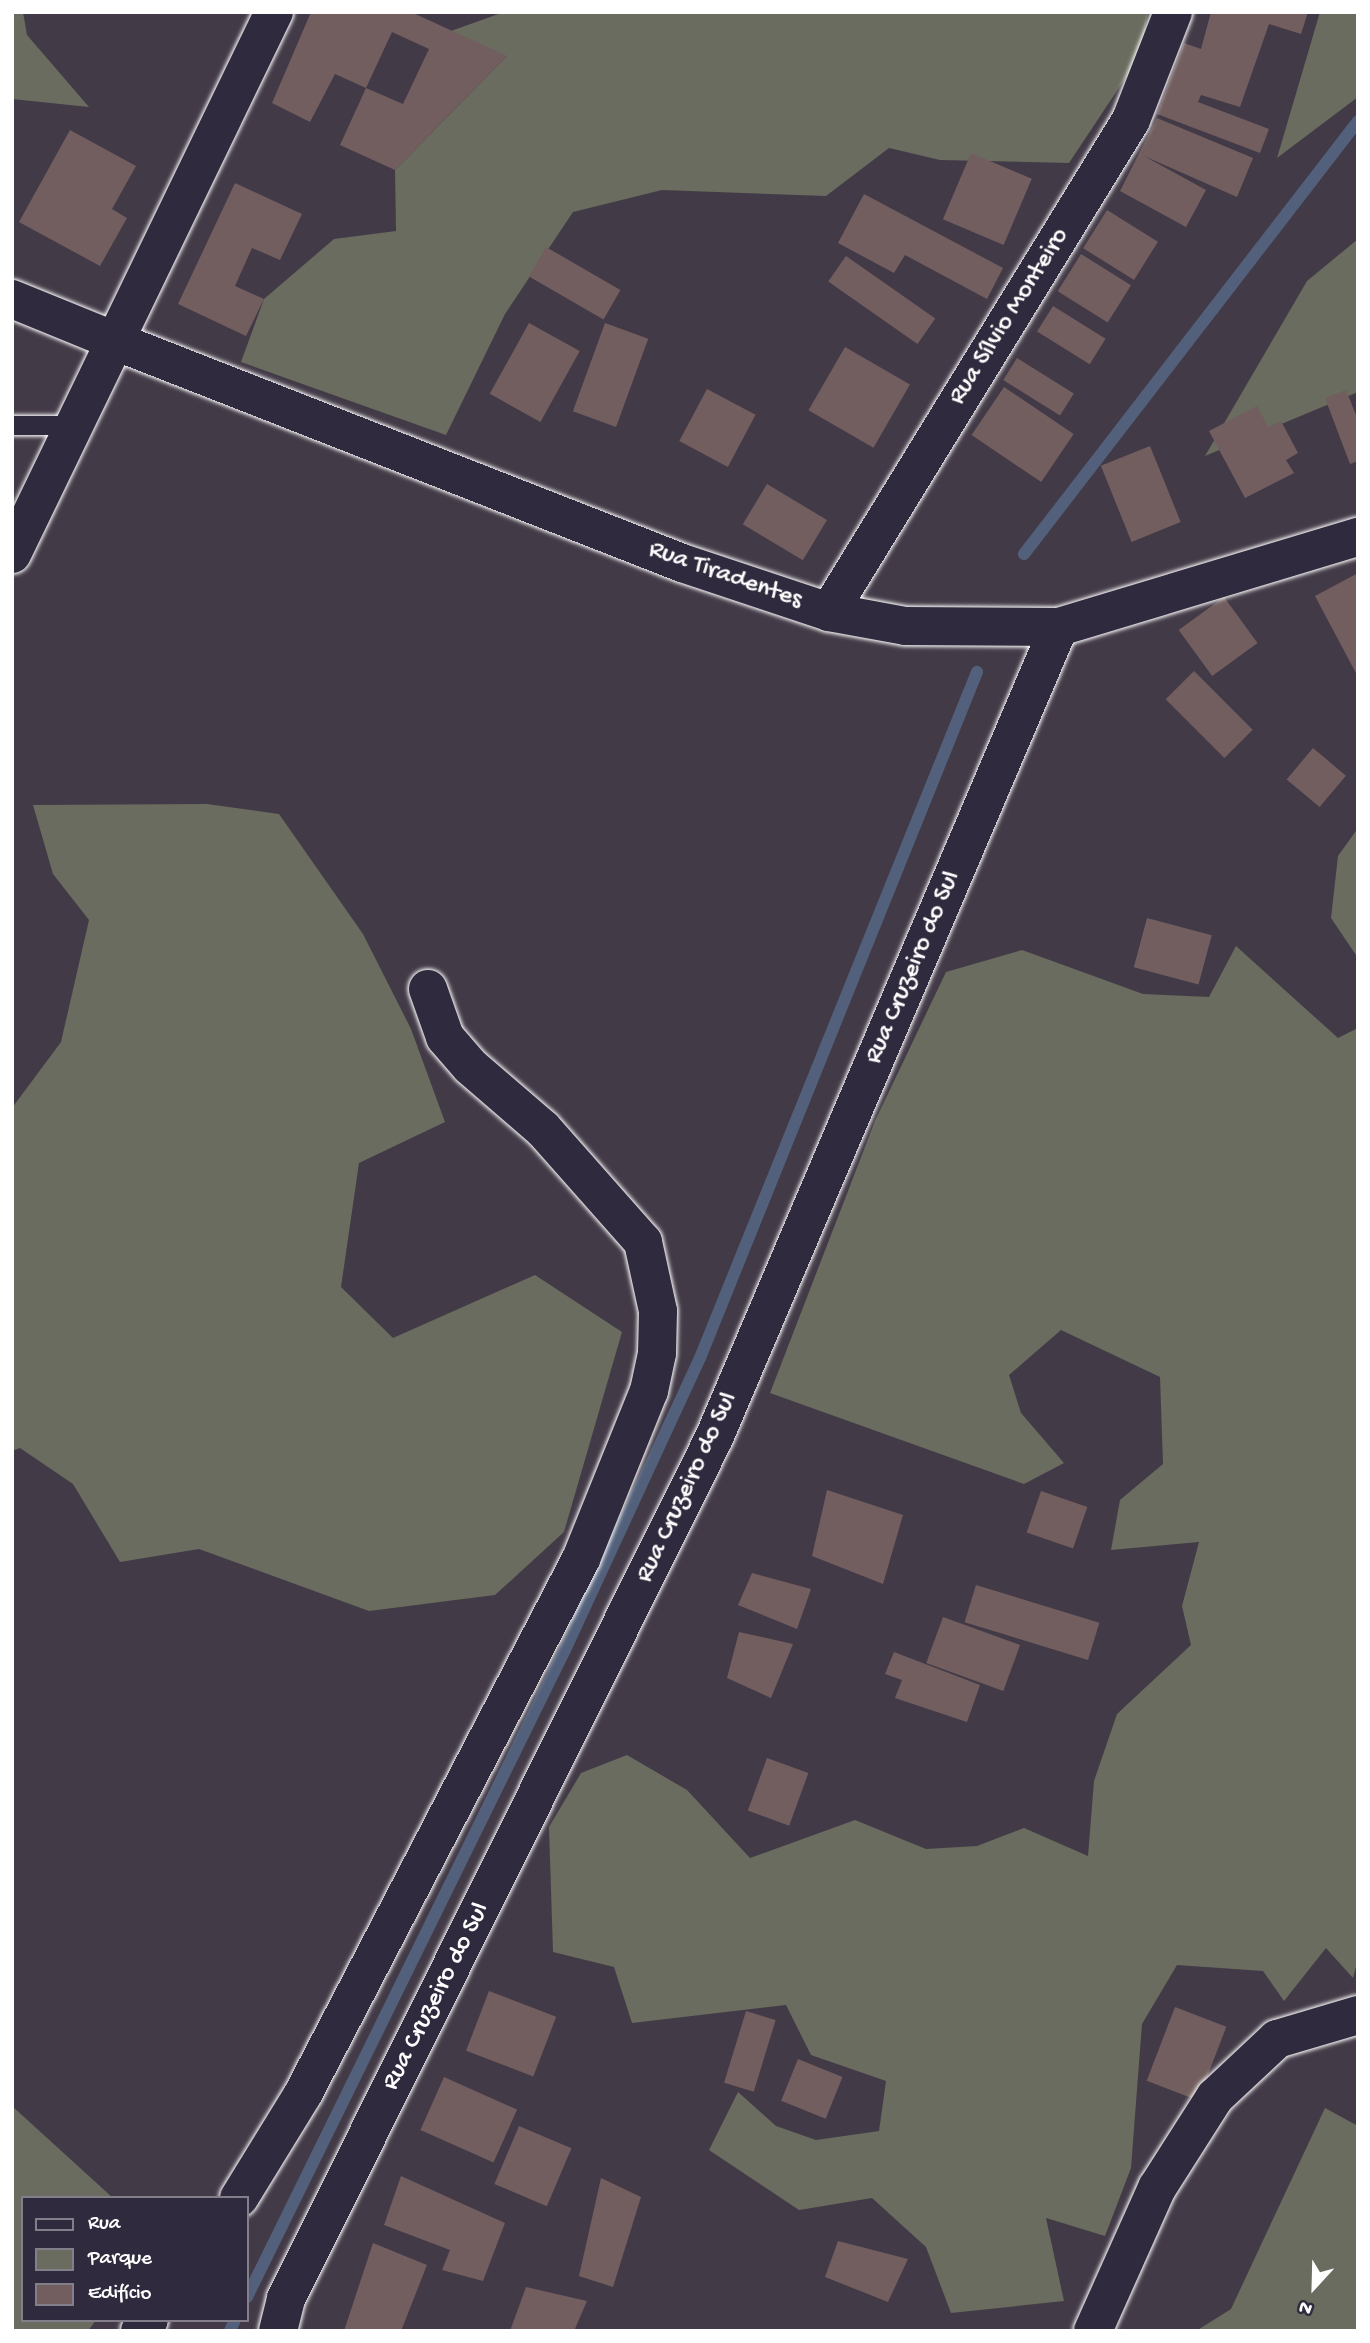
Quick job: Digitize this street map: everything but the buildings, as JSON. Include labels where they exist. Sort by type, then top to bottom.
[{"type":"street","points":[[12,554],[274,12]]},
{"type":"street","name":"Rua Sílvio Monteiro","points":[[829,612],[1131,120],[1173,12]]},
{"type":"street","name":"Rua Tiradentes","points":[[12,299],[682,563],[829,612],[905,626],[1059,627],[1358,537]]},
{"type":"street","name":"Rua Cruzeiro do Sul","points":[[278,2331],[286,2299],[714,1438],[1059,627]]},
{"type":"street","points":[[240,2196],[303,2094],[581,1559],[649,1391],[657,1353],[658,1311],[643,1242],[543,1129],[461,1056],[445,1037],[428,989]]},
{"type":"street","points":[[1093,2331],[1157,2188],[1214,2097],[1277,2039],[1358,2015]]},
{"type":"lane","points":[[12,425],[74,425]]},
{"type":"green space","points":[[12,12],[23,12],[27,35],[89,107],[12,99]]},
{"type":"green space","points":[[504,12],[1148,12],[1140,56],[1069,163],[940,160],[889,148],[826,196],[662,190],[573,212],[505,314],[446,435],[241,362],[264,299],[334,239],[396,231],[395,170],[506,57],[451,31]]},
{"type":"green space","points":[[1320,12],[1358,12],[1358,97],[1277,158]]},
{"type":"green space","points":[[1358,239],[1358,392],[1205,456],[1307,281]]},
{"type":"green space","points":[[207,804],[279,814],[363,934],[411,1029],[445,1122],[359,1163],[341,1287],[393,1338],[535,1275],[622,1332],[564,1532],[495,1595],[369,1611],[199,1549],[120,1562],[73,1484],[20,1448],[12,1451],[12,1108],[61,1042],[89,920],[53,874],[33,805]]},
{"type":"green space","points":[[1358,828],[1358,958],[1331,918],[1338,856]]},
{"type":"green space","points":[[1236,946],[1338,1038],[1358,1028],[1358,1959],[1353,1978],[1326,1948],[1284,2001],[1263,1971],[1177,1965],[1142,2024],[1131,2168],[1105,2236],[1046,2218],[1064,2301],[951,2313],[926,2247],[872,2198],[799,2210],[709,2150],[738,2092],[776,2126],[816,2140],[879,2131],[886,2081],[811,2055],[786,2005],[632,2023],[614,1967],[553,1952],[549,1827],[581,1773],[627,1755],[687,1790],[750,1858],[855,1820],[926,1849],[977,1846],[1024,1828],[1088,1856],[1094,1781],[1117,1714],[1191,1645],[1182,1606],[1199,1542],[1111,1550],[1120,1500],[1163,1464],[1160,1377],[1061,1330],[1009,1375],[1021,1413],[1064,1463],[1024,1484],[770,1393],[875,1121],[946,972],[1022,950],[1143,994],[1209,997]]},
{"type":"green space","points":[[12,2106],[111,2196],[21,2196],[21,2322],[95,2322],[88,2331],[12,2331]]},
{"type":"green space","points":[[1325,2108],[1358,2126],[1358,2331],[1196,2331],[1231,2309]]},
{"type":"waterway","points":[[1024,554],[1358,121]]},
{"type":"waterway","points":[[248,2295],[565,1650],[700,1358],[977,672]]},
{"type":"waterway","points":[[230,2331],[234,2322]]}]
